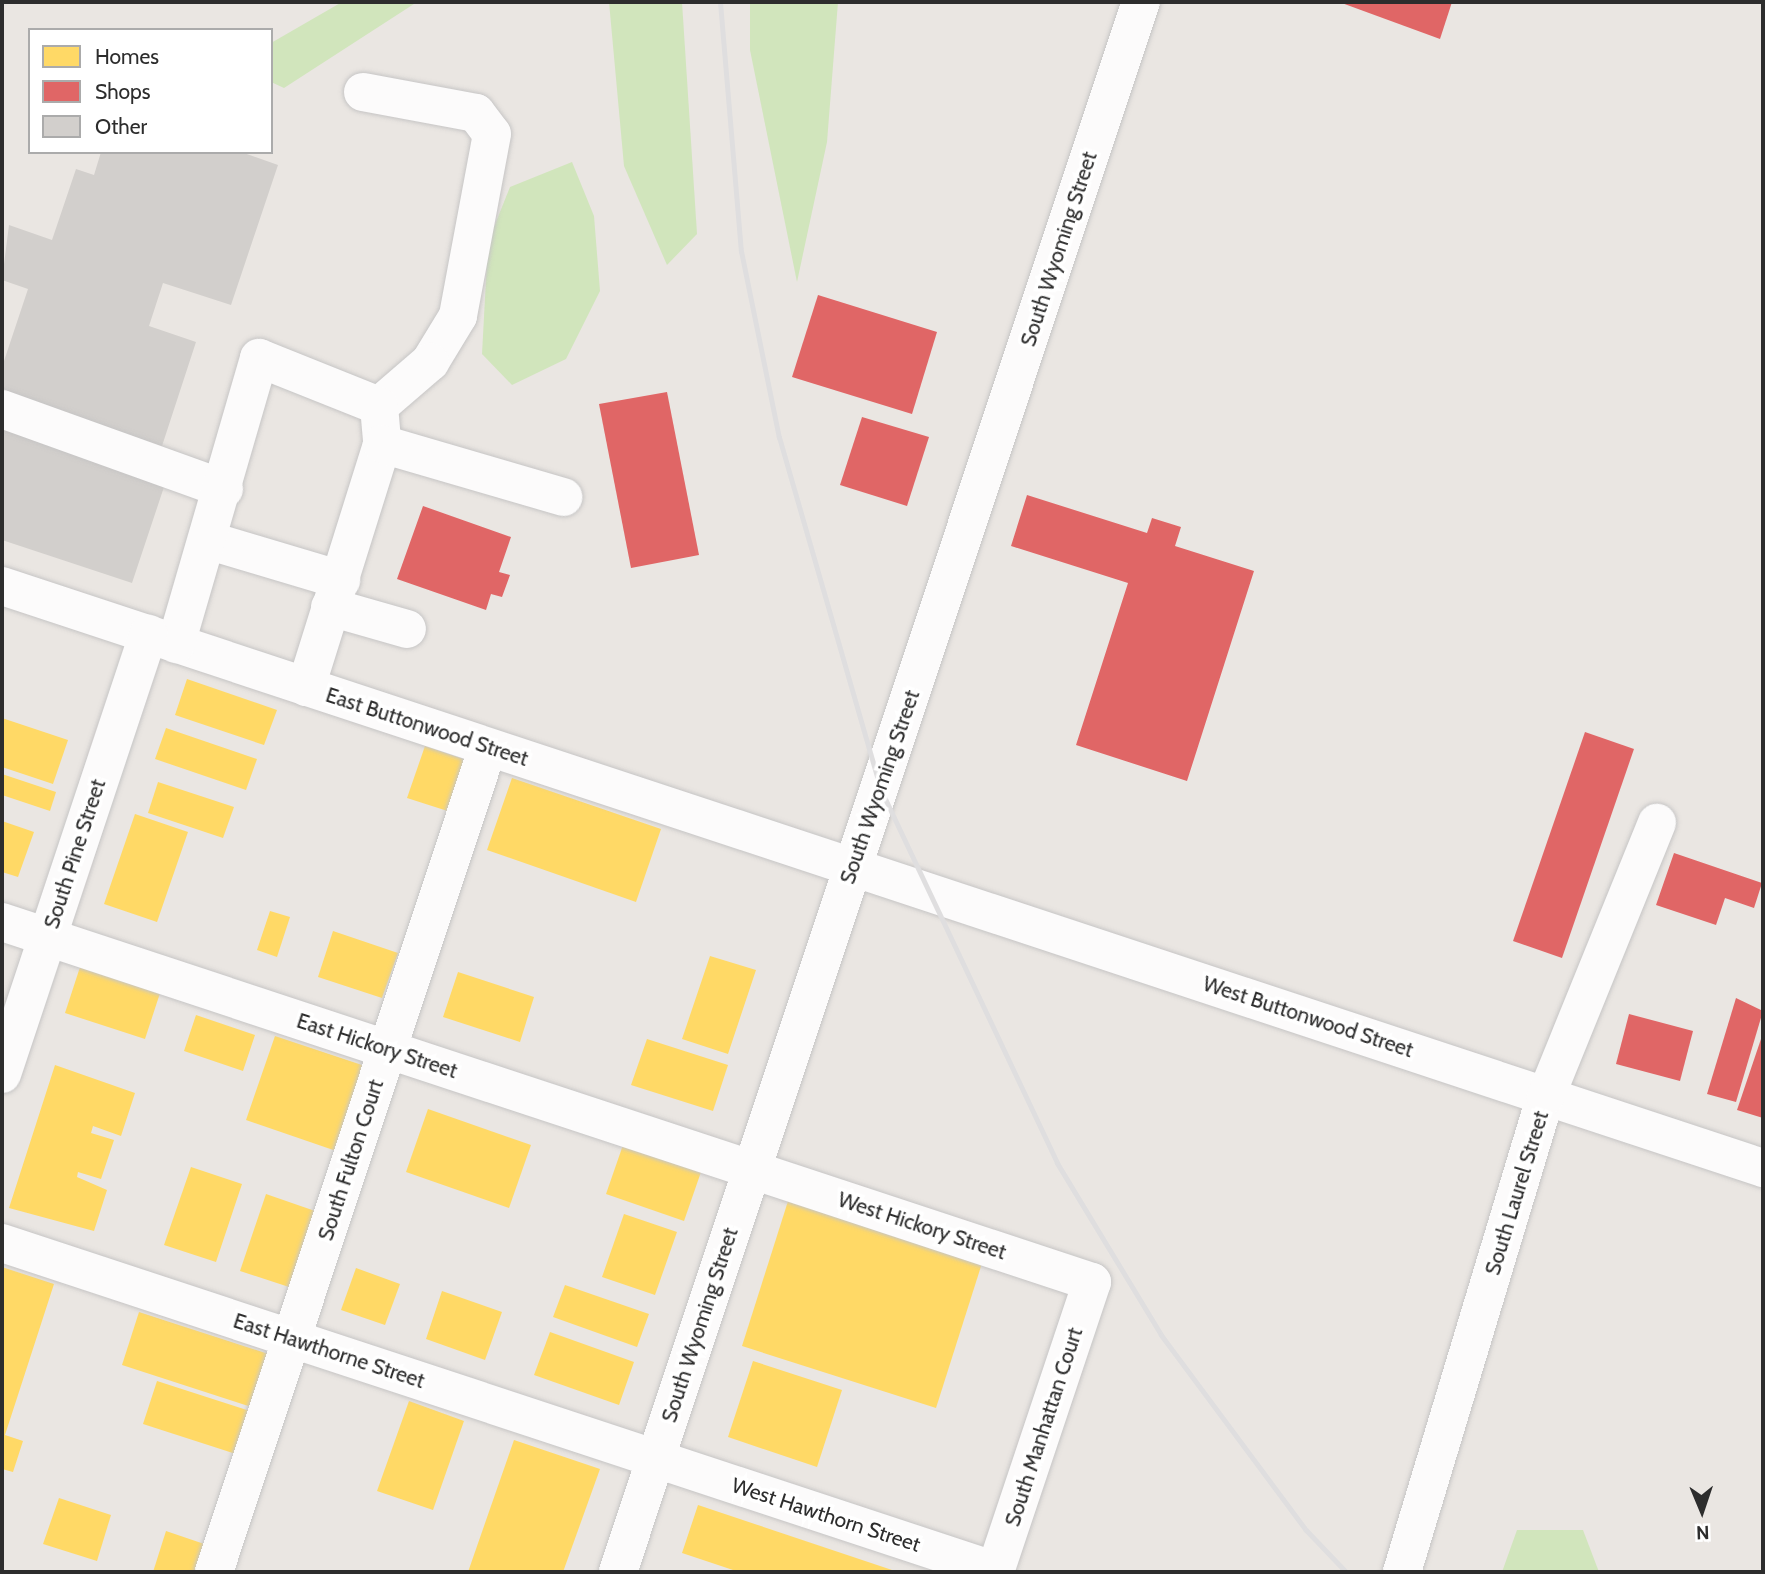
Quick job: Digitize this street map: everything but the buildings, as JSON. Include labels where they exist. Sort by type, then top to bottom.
[{"type":"street","name":"South Wyoming Street","points":[[618,1572],[1141,2]]},
{"type":"street","points":[[306,687],[382,444],[379,406],[430,362],[458,316],[492,134],[477,113],[363,92]]},
{"type":"street","name":"South Pine Street","points":[[2,1074],[47,937],[162,639],[210,541],[260,358],[379,406]]},
{"type":"street","points":[[2,409],[224,489]]},
{"type":"street","points":[[382,444],[563,496]]},
{"type":"street","points":[[210,541],[335,594],[407,629]]},
{"type":"street","name":"East Buttonwood Street","points":[[2,586],[852,867]]},
{"type":"street","name":"South Fulton Court","points":[[214,1572],[488,747]]},
{"type":"street","name":"South Laurel Street","points":[[1402,1572],[1546,1096],[1657,823]]},
{"type":"street","name":"West Buttonwood Street","points":[[852,867],[1763,1168]]},
{"type":"street","name":"East Hickory Street","points":[[2,922],[752,1170]]},
{"type":"street","name":"West Hickory Street","points":[[752,1170],[1092,1282]]},
{"type":"street","name":"East Hawthorne Street","points":[[2,1243],[656,1459]]},
{"type":"street","name":"South Manhattan Court","points":[[995,1572],[1092,1282]]},
{"type":"street","name":"West Hawthorn Street","points":[[656,1459],[995,1572]]},
{"type":"green space","points":[[342,2],[417,2],[284,88],[273,83],[273,42]]},
{"type":"green space","points":[[609,2],[682,2],[697,234],[667,265],[624,166]]},
{"type":"green space","points":[[750,2],[838,2],[827,142],[797,282],[750,50]]},
{"type":"green space","points":[[572,162],[594,216],[600,291],[566,359],[512,385],[482,354],[488,242],[510,187]]},
{"type":"green space","points":[[1517,1530],[1583,1530],[1599,1572],[1502,1572]]},
{"type":"railway","points":[[720,2],[741,251],[779,437],[880,788],[1057,1163],[1161,1335],[1306,1530],[1346,1572]]}]
